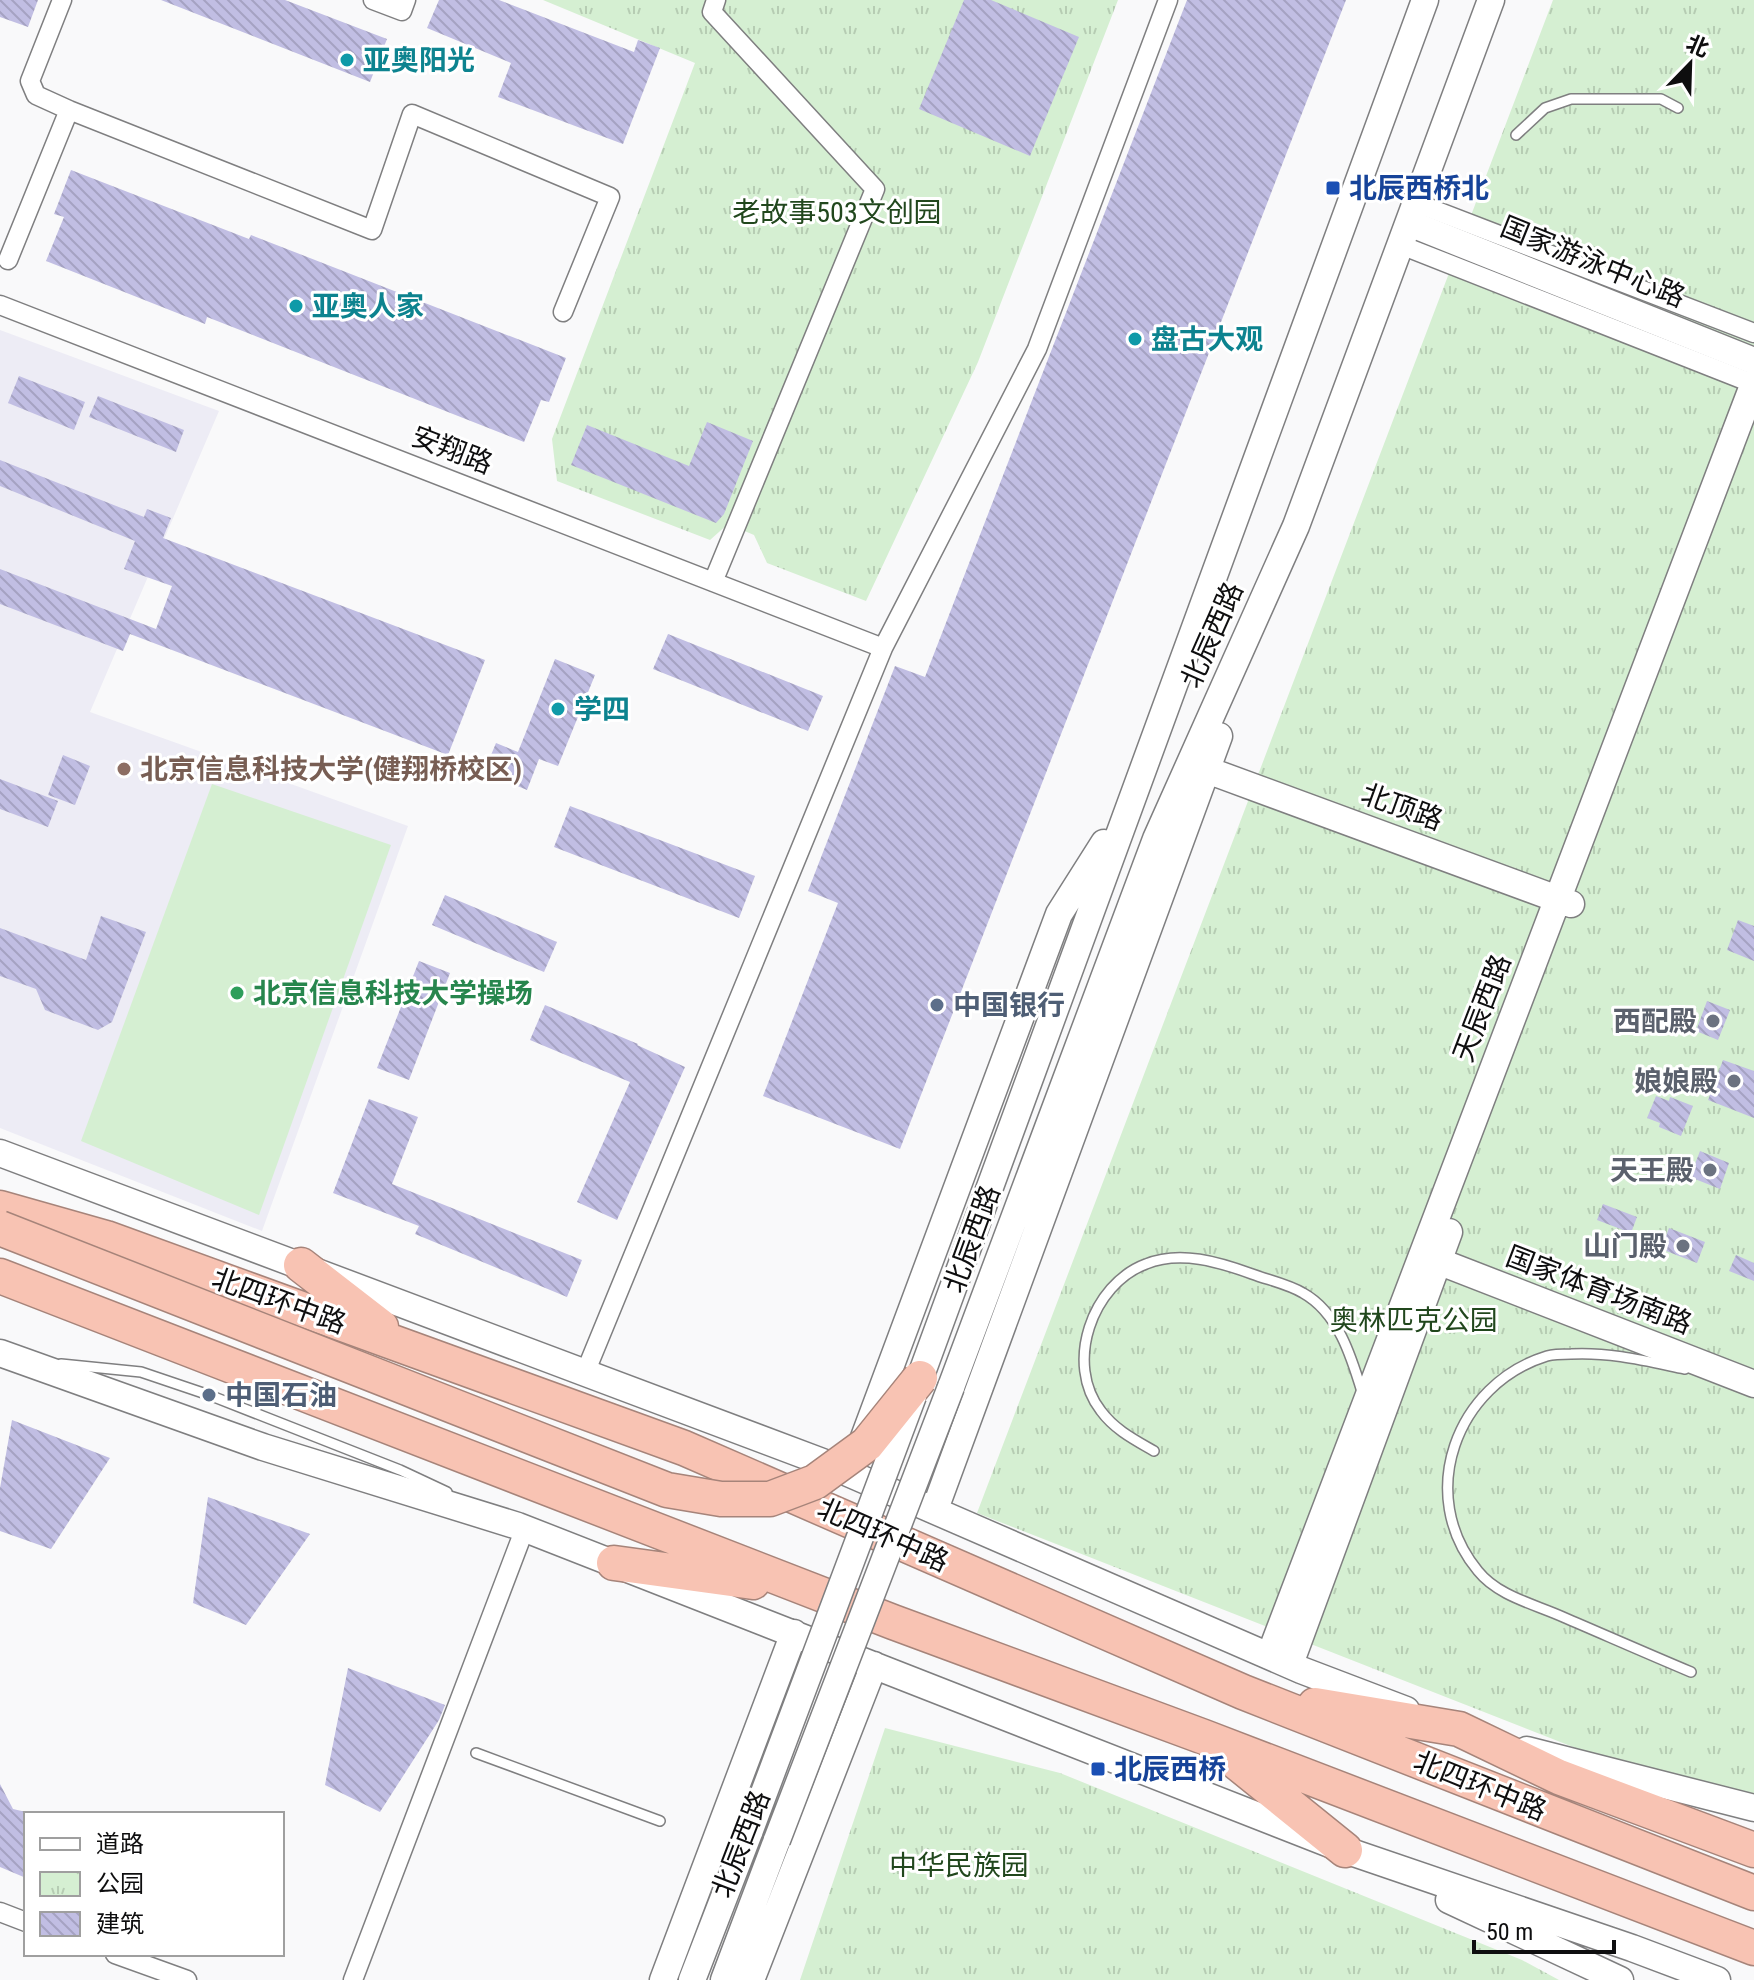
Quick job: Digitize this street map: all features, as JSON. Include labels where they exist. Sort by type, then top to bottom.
[{"type":"highway","points":[[0,1191],[106,1238]]},
{"type":"highway","name":"北四环中路","points":[[0,1208],[106,1238],[684,1448],[1243,1692],[1754,1893]]},
{"type":"highway","points":[[0,1228],[667,1490],[721,1499],[770,1499],[815,1482],[867,1444],[935,1383]]},
{"type":"highway","points":[[301,1265],[407,1347]]},
{"type":"highway","name":"北四环中路","points":[[0,1276],[811,1590],[1754,1948]]},
{"type":"highway","points":[[0,1302],[133,1327]]},
{"type":"highway","points":[[614,1563],[811,1590]]},
{"type":"highway","points":[[1243,1692],[1459,1729],[1559,1777],[1754,1850]]},
{"type":"highway","points":[[1204,1737],[1345,1850]]},
{"type":"street","points":[[62,0],[30,81],[36,95],[372,230],[412,114],[610,197],[563,312]]},
{"type":"street","points":[[373,0],[402,11],[406,0]]},
{"type":"street","points":[[713,582],[875,189],[712,12],[716,0]]},
{"type":"street","points":[[585,1373],[883,648],[1037,349],[1168,0]]},
{"type":"street","name":"北辰西路","points":[[724,1980],[777,1840],[1132,800],[1425,0]]},
{"type":"street","name":"北辰西路","points":[[935,1509],[1491,0]]},
{"type":"street","points":[[8,260],[69,110]]},
{"type":"street","points":[[1409,223],[1754,333]]},
{"type":"street","points":[[1409,223],[1754,384]]},
{"type":"street","name":"国家游泳中心路","points":[[1409,223],[1754,361]]},
{"type":"street","name":"安翔路","points":[[0,305],[883,648]]},
{"type":"street","name":"天辰西路","points":[[1566,902],[1754,384]]},
{"type":"street","name":"天辰西路","points":[[1280,1660],[1566,902],[1754,433]]},
{"type":"street","name":"北辰西路","points":[[692,1980],[750,1830],[1156,839],[1296,526]]},
{"type":"street","name":"北顶路","points":[[1207,770],[1566,902]]},
{"type":"street","name":"北辰西路","points":[[850,1473],[1059,914],[1132,800]]},
{"type":"street","name":"北四环中路","points":[[0,1153],[850,1473],[1280,1660],[1459,1729],[1754,1808]]},
{"type":"street","name":"天辰西路","points":[[1280,1660],[1365,1404],[1430,1258]]},
{"type":"street","name":"国家体育场南路","points":[[1430,1258],[1752,1383]]},
{"type":"street","points":[[7,1356],[263,1447],[522,1527],[1345,1850],[1717,1980]]},
{"type":"street","points":[[353,1980],[522,1527]]},
{"type":"street","name":"北辰西路","points":[[663,1980],[794,1633]]},
{"type":"street","name":"北辰西路","points":[[751,1980],[874,1665]]},
{"type":"street","points":[[759,1725],[839,1756]]},
{"type":"street","points":[[1345,1850],[1620,1980]]},
{"type":"street","points":[[0,1912],[24,1921]]},
{"type":"street","points":[[1632,1948],[1687,1980]]},
{"type":"street","points":[[121,1956],[187,1980]]},
{"type":"lane","points":[[1516,135],[1545,108],[1571,99],[1661,99],[1678,108]]},
{"type":"lane","points":[[1154,1451],[1121,1431],[1099,1410],[1088,1384],[1084,1350],[1091,1320],[1105,1295],[1122,1276],[1147,1263],[1176,1258],[1206,1259],[1303,1292],[1321,1306],[1337,1329],[1349,1353],[1365,1404]]},
{"type":"lane","points":[[1691,1672],[1509,1595],[1479,1573],[1458,1541],[1450,1510],[1446,1482],[1453,1447],[1474,1407],[1501,1377],[1548,1355],[1603,1353],[1752,1383]]},
{"type":"lane","points":[[476,1753],[660,1821]]},
{"type":"shaded area","name":"北京信息科技大学(健翔桥校区)","points":[[0,330],[219,411],[90,712],[408,826],[262,1231],[0,1128]]},
{"type":"green space","name":"老故事503文创园","points":[[543,0],[1118,0],[978,362],[866,601],[767,563],[754,535],[728,524],[710,540],[557,481],[552,439],[695,63]]},
{"type":"green space","name":"奥林匹克公园","points":[[1553,0],[1754,0],[1754,1818],[977,1513]]},
{"type":"green space","name":"北京信息科技大学操场","points":[[212,784],[391,845],[259,1215],[81,1141]]},
{"type":"green space","name":"中华民族园","points":[[885,1728],[1060,1773],[1522,1960],[1559,1980],[800,1980]]},
{"type":"building","points":[[0,0],[38,0],[28,27],[0,17]]},
{"type":"building","name":"亚奥阳光","points":[[161,0],[285,0],[387,39],[370,82]]},
{"type":"building","points":[[439,0],[499,0],[634,52],[638,40],[660,48],[623,144],[498,97],[511,63],[427,28]]},
{"type":"building","points":[[964,0],[991,0],[1079,37],[1030,156],[919,109]]},
{"type":"building","name":"盘古大观","points":[[1187,0],[1346,0],[900,1149],[763,1096],[838,903],[808,891],[895,666],[925,677]]},
{"type":"building","name":"亚奥人家","points":[[71,170],[249,239],[251,235],[566,358],[549,402],[541,400],[524,442],[207,317],[205,324],[46,261],[64,217],[54,214]]},
{"type":"building","points":[[19,376],[85,402],[74,430],[8,403]]},
{"type":"building","points":[[98,396],[184,430],[176,452],[89,417]]},
{"type":"building","points":[[707,422],[753,441],[724,514],[716,523],[571,465],[587,425],[689,466]]},
{"type":"building","points":[[0,460],[144,517],[147,509],[171,518],[163,538],[485,660],[448,755],[130,634],[123,651],[0,604],[0,569],[156,629],[172,586],[124,569],[135,541],[0,486]]},
{"type":"building","points":[[668,634],[823,696],[808,731],[653,669]]},
{"type":"building","name":"学四","points":[[555,659],[595,675],[558,766],[539,759],[527,790],[484,772],[496,743],[518,752]]},
{"type":"building","points":[[63,755],[90,766],[75,805],[48,795]]},
{"type":"building","points":[[0,779],[58,801],[48,827],[0,809]]},
{"type":"building","points":[[570,806],[755,876],[739,918],[554,847]]},
{"type":"building","points":[[445,895],[557,942],[544,972],[432,925]]},
{"type":"building","points":[[101,916],[146,932],[112,1022],[98,1030],[45,1010],[36,989],[0,976],[0,928],[86,960]]},
{"type":"building","name":"西配殿","points":[[1738,920],[1754,926],[1754,961],[1727,950]]},
{"type":"building","points":[[419,961],[450,973],[409,1080],[377,1068]]},
{"type":"building","name":"西配殿","points":[[1707,1001],[1730,1010],[1718,1040],[1696,1031]]},
{"type":"building","points":[[545,1005],[685,1067],[617,1220],[577,1202],[630,1082],[530,1040]]},
{"type":"building","name":"娘娘殿","points":[[1723,1060],[1754,1071],[1754,1118],[1708,1100]]},
{"type":"building","name":"西配殿","points":[[1656,1096],[1669,1101],[1670,1097],[1693,1106],[1681,1136],[1647,1118]]},
{"type":"building","points":[[369,1099],[418,1117],[392,1184],[582,1260],[567,1297],[415,1234],[419,1226],[333,1193]]},
{"type":"building","name":"天王殿","points":[[1700,1151],[1729,1163],[1720,1189],[1690,1177]]},
{"type":"building","points":[[1603,1204],[1637,1217],[1631,1233],[1597,1220]]},
{"type":"building","name":"山门殿","points":[[1669,1228],[1705,1242],[1697,1263],[1661,1249]]},
{"type":"building","points":[[1736,1255],[1754,1263],[1754,1281],[1729,1271]]},
{"type":"building","points":[[12,1420],[110,1458],[51,1549],[0,1531],[0,1488]]},
{"type":"building","points":[[208,1497],[310,1534],[246,1625],[193,1603]]},
{"type":"building","points":[[348,1668],[445,1705],[439,1720],[380,1812],[325,1785]]},
{"type":"building","points":[[0,1784],[13,1809],[26,1812],[24,1877],[0,1867]]},
{"type":"place","name":"亚奥阳光","points":[[347,60]]},
{"type":"place","name":"北辰西桥北","points":[[1333,188]]},
{"type":"place","name":"亚奥人家","points":[[296,306]]},
{"type":"place","name":"盘古大观","points":[[1135,339]]},
{"type":"place","name":"学四","points":[[558,709]]},
{"type":"place","name":"北京信息科技大学(健翔桥校区)","points":[[124,769]]},
{"type":"place","name":"北京信息科技大学操场","points":[[237,993]]},
{"type":"place","name":"中国银行","points":[[937,1005]]},
{"type":"place","name":"西配殿","points":[[1713,1021]]},
{"type":"place","name":"娘娘殿","points":[[1734,1081]]},
{"type":"place","name":"天王殿","points":[[1710,1170]]},
{"type":"place","name":"山门殿","points":[[1683,1246]]},
{"type":"place","name":"中国石油","points":[[209,1395]]},
{"type":"place","name":"北辰西桥","points":[[1098,1769]]}]
